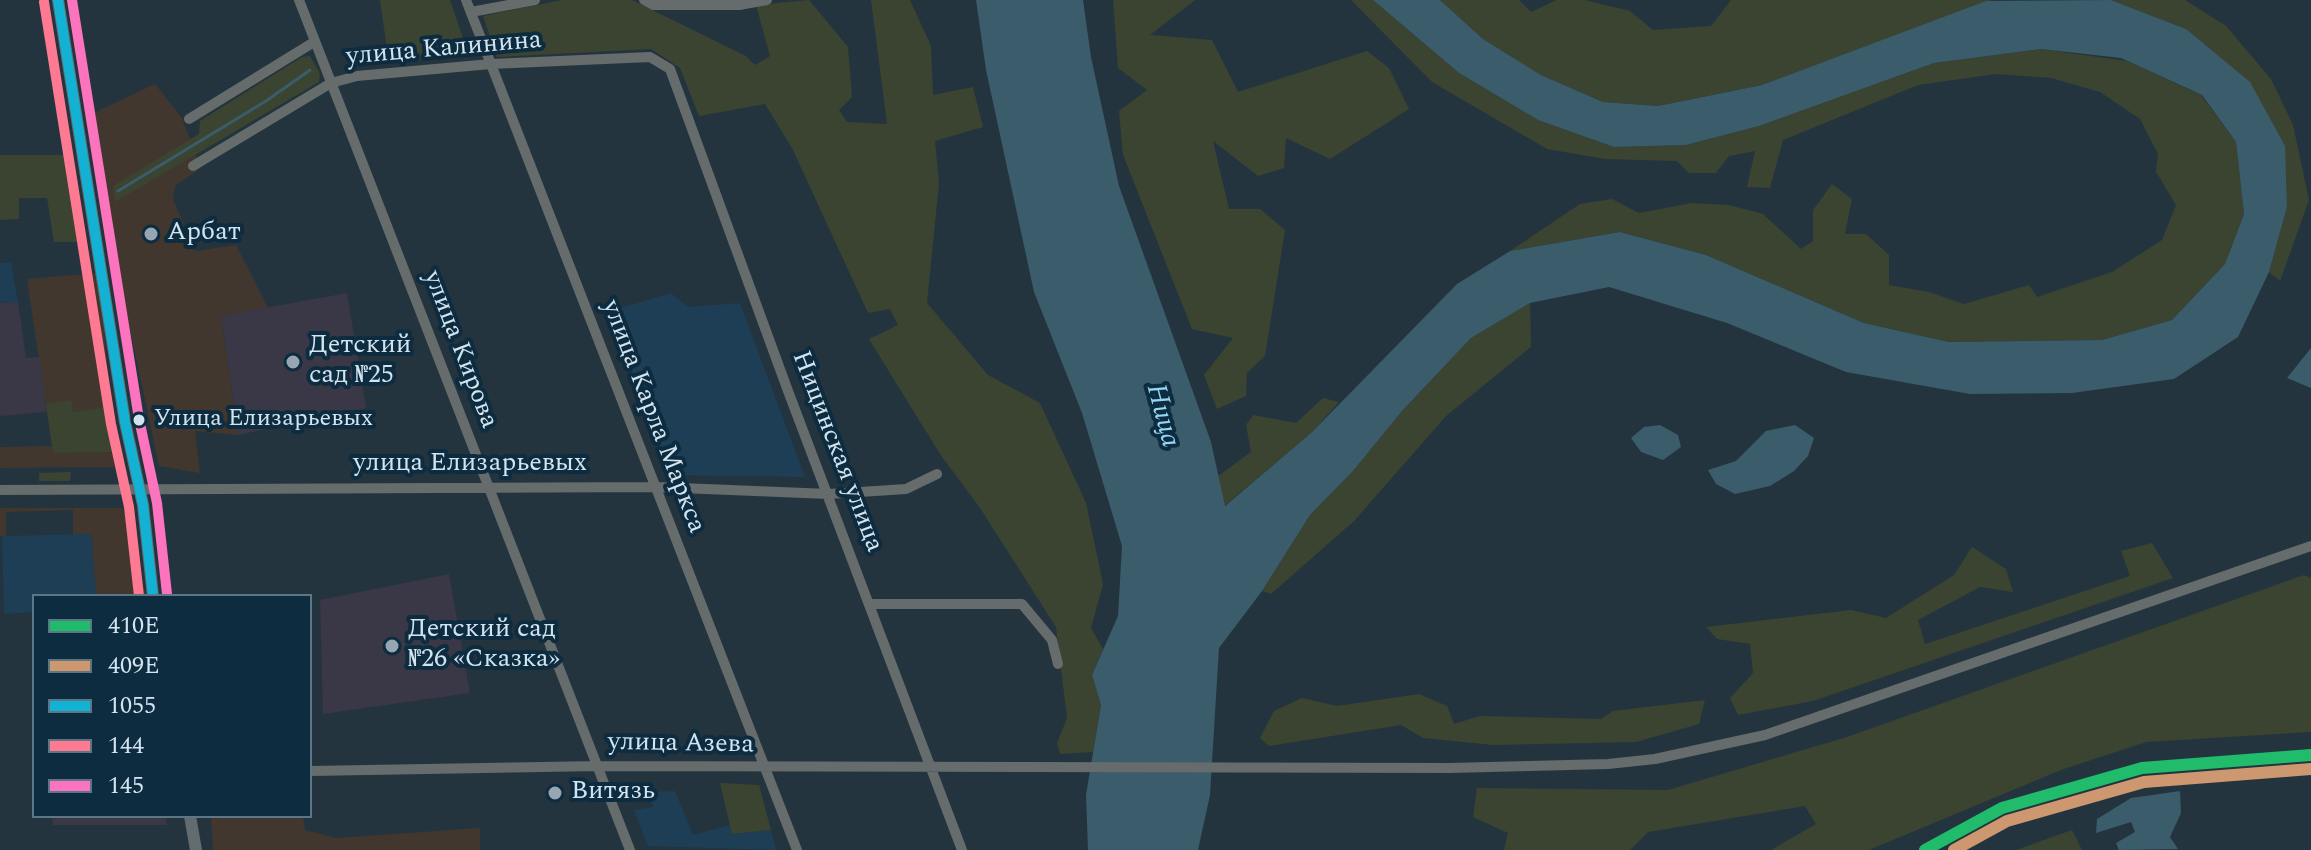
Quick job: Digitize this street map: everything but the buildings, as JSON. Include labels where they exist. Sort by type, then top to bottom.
[{"type":"main road","points":[[58,0],[139,488],[153,594]]},
{"type":"main road","points":[[190,818],[196,850]]},
{"type":"street","name":"улица Кирова","points":[[299,0],[630,850]]},
{"type":"street","name":"улица Карла Маркса","points":[[466,0],[797,850]]},
{"type":"street","name":"улица Калинина","points":[[471,12],[535,0]]},
{"type":"street","points":[[644,0],[653,5],[739,5],[767,0]]},
{"type":"street","name":"улица Калинина","points":[[189,119],[314,42]]},
{"type":"street","name":"улица Калинина","points":[[193,166],[331,83],[357,76],[491,64],[650,57],[670,69]]},
{"type":"street","name":"Ницинская улица","points":[[670,69],[962,850]]},
{"type":"street","name":"улица Елизарьевых","points":[[0,490],[489,486],[656,487],[829,494],[906,489],[937,474]]},
{"type":"street","name":"улица Азева","points":[[312,771],[599,766],[932,768],[1608,764],[1708,750],[1765,735],[2311,546]]},
{"type":"street","points":[[871,604],[1022,604],[1052,640],[1058,664]]},
{"type":"shaded area","points":[[155,84],[182,118],[201,168],[175,186],[173,200],[196,251],[236,245],[268,308],[221,317],[238,435],[195,431],[200,473],[159,466],[85,117]]},
{"type":"shaded area","points":[[11,262],[18,302],[0,303],[0,263]]},
{"type":"shaded area","points":[[99,273],[116,467],[0,468],[0,447],[52,446],[27,279]]},
{"type":"shaded area","name":"Детский сад №25","points":[[347,293],[366,408],[238,435],[221,316]]},
{"type":"shaded area","points":[[671,293],[688,307],[740,303],[805,477],[668,475],[604,313]]},
{"type":"shaded area","points":[[18,302],[26,358],[39,357],[47,412],[0,416],[0,303]]},
{"type":"shaded area","points":[[0,508],[123,508],[145,594],[96,594],[91,534],[73,535],[73,510],[6,512],[6,536],[0,536]]},
{"type":"shaded area","points":[[91,534],[96,594],[32,594],[32,612],[4,614],[2,536]]},
{"type":"shaded area","name":"Детский сад №26 «Сказка»","points":[[449,574],[470,693],[323,714],[320,600]]},
{"type":"shaded area","points":[[675,791],[693,835],[730,825],[733,834],[771,830],[776,850],[648,846],[634,810],[653,807],[648,792]]},
{"type":"shaded area","points":[[52,818],[166,818],[167,825],[53,825]]},
{"type":"shaded area","points":[[211,818],[303,818],[305,830],[336,838],[480,828],[480,850],[213,850]]},
{"type":"green space","points":[[380,0],[450,0],[468,53],[389,63]]},
{"type":"green space","points":[[562,0],[632,0],[746,56],[755,65],[770,56],[756,5],[809,0],[848,47],[852,97],[839,110],[847,122],[887,124],[871,0],[910,0],[931,46],[933,95],[973,87],[983,127],[935,141],[939,183],[927,303],[988,375],[1040,403],[1086,503],[1103,584],[1091,628],[1103,649],[1092,675],[1101,705],[1093,752],[1060,754],[1057,743],[1067,718],[1056,627],[980,508],[940,454],[869,339],[898,325],[890,309],[868,313],[792,148],[765,104],[699,116],[680,68],[651,49],[497,57],[483,16]]},
{"type":"green space","points":[[1113,0],[1195,0],[1150,35],[1212,40],[1238,92],[1367,51],[1389,68],[1409,109],[1330,159],[1286,138],[1284,168],[1258,176],[1213,141],[1229,209],[1260,209],[1285,230],[1265,356],[1247,373],[1246,396],[1217,409],[1204,375],[1233,338],[1192,329],[1123,155],[1119,111],[1147,90],[1118,68]]},
{"type":"green space","points":[[1351,0],[1373,0],[1459,73],[1538,120],[1614,147],[1686,145],[1759,126],[1934,63],[2041,49],[2127,61],[2201,95],[2236,142],[2244,214],[2225,264],[2172,320],[2102,340],[1949,342],[1864,323],[1706,255],[1620,232],[1510,251],[1580,204],[1612,199],[1639,213],[1692,203],[1729,205],[1763,214],[1801,249],[1813,241],[1813,210],[1832,184],[1852,199],[1845,234],[1866,234],[1889,255],[1889,285],[1929,292],[1964,304],[2029,285],[2037,297],[2112,272],[2162,240],[2176,205],[2156,172],[2158,154],[2140,119],[2100,92],[2051,78],[1996,74],[1918,85],[1783,140],[1770,188],[1747,187],[1755,151],[1729,156],[1716,173],[1689,173],[1677,161],[1605,159],[1547,149],[1432,82]]},
{"type":"green space","points":[[1440,0],[1519,0],[1531,12],[1557,0],[1585,0],[1630,11],[1653,30],[1711,26],[1731,0],[1992,0],[1762,85],[1658,106],[1603,102],[1541,75],[1483,39]]},
{"type":"green space","points":[[2111,0],[2185,0],[2226,26],[2271,79],[2293,125],[2309,200],[2280,281],[2269,272],[2287,207],[2186,29]]},
{"type":"green space","points":[[310,56],[320,74],[319,82],[115,202],[113,186],[199,134],[200,121],[302,57]]},
{"type":"green space","points":[[0,155],[67,155],[80,242],[54,242],[47,198],[19,198],[19,219],[0,220]]},
{"type":"green space","points":[[1530,303],[1531,347],[1446,416],[1354,521],[1271,594],[1262,591],[1310,515],[1353,471],[1402,411],[1471,338]]},
{"type":"green space","points":[[1323,398],[1339,402],[1312,432],[1224,506],[1218,476],[1251,452],[1246,425],[1253,415],[1296,423]]},
{"type":"green space","points":[[71,400],[73,412],[106,407],[113,452],[53,453],[46,404]]},
{"type":"green space","points":[[71,472],[70,481],[39,481],[39,473]]},
{"type":"green space","points":[[2152,543],[2173,578],[1813,701],[1738,715],[1730,698],[1753,673],[1750,644],[1717,639],[1706,627],[1851,610],[1886,618],[1954,575],[1972,547],[2006,569],[2013,592],[1980,587],[1918,620],[1925,644],[2130,576],[2121,551]]},
{"type":"green space","points":[[2304,575],[2311,578],[2311,732],[2146,742],[2061,770],[1869,850],[1771,850],[1816,824],[1805,806],[1648,832],[1630,850],[1504,850],[1508,833],[1473,817],[1477,788],[1668,790],[1847,737]]},
{"type":"green space","points":[[1419,694],[1447,706],[1454,724],[1480,716],[1601,719],[1613,711],[1705,700],[1699,724],[1636,742],[1493,745],[1423,738],[1401,725],[1269,746],[1260,738],[1274,711],[1302,698],[1337,706]]},
{"type":"green space","points":[[720,783],[759,785],[771,830],[732,834]]},
{"type":"green space","points":[[2072,830],[2082,850],[2016,850]]},
{"type":"water","name":"Ница","points":[[976,0],[1083,0],[1091,57],[1119,186],[1211,442],[1225,506],[1312,432],[1457,284],[1510,251],[1620,232],[1706,255],[1864,323],[1949,342],[2102,340],[2172,320],[2225,264],[2244,214],[2236,142],[2202,95],[2121,58],[2041,49],[1934,63],[1759,126],[1686,145],[1614,147],[1538,120],[1459,73],[1373,0],[1440,0],[1483,39],[1541,75],[1603,102],[1658,106],[1762,85],[1986,1],[2111,0],[2186,29],[2250,82],[2285,146],[2287,207],[2269,272],[2238,337],[2174,379],[2072,393],[1970,394],[1846,372],[1727,323],[1609,287],[1530,303],[1471,338],[1402,411],[1353,471],[1310,515],[1262,591],[1219,648],[1210,795],[1198,850],[1088,850],[1086,795],[1101,705],[1092,675],[1118,616],[1122,546],[1082,413],[1034,292],[986,70]]},
{"type":"water","points":[[2311,348],[2311,388],[2287,378]]},
{"type":"water","points":[[1660,425],[1678,435],[1681,447],[1663,460],[1641,452],[1631,438],[1644,427]]},
{"type":"water","points":[[1795,425],[1814,438],[1808,456],[1794,471],[1770,486],[1735,494],[1716,484],[1708,470],[1736,461],[1766,431]]},
{"type":"water","points":[[2180,791],[2181,813],[2170,837],[2178,849],[2119,850],[2116,843],[2135,832],[2131,822],[2096,833],[2097,819],[2131,798]]},
{"type":"waterway","points":[[118,191],[266,101],[310,70]]},
{"type":"transit line","name":"1055","points":[[58,0],[125,422],[143,505],[153,594]]},
{"type":"transit line","name":"145","points":[[72,0],[139,419],[157,503],[167,594]]},
{"type":"transit line","name":"144","points":[[44,2],[111,424],[129,507],[139,594]]},
{"type":"transit line","name":"410E","points":[[1925,850],[2002,808],[2142,768],[2311,755]]},
{"type":"transit line","name":"409E","points":[[1954,850],[2007,821],[2144,782],[2311,769]]},
{"type":"place","name":"Арбат","points":[[151,234]]},
{"type":"place","name":"Детский сад №25","points":[[293,362]]},
{"type":"place","name":"Улица Елизарьевых","points":[[139,420]]},
{"type":"place","name":"Детский сад №26 «Сказка»","points":[[392,646]]},
{"type":"place","name":"Витязь","points":[[555,793]]}]
